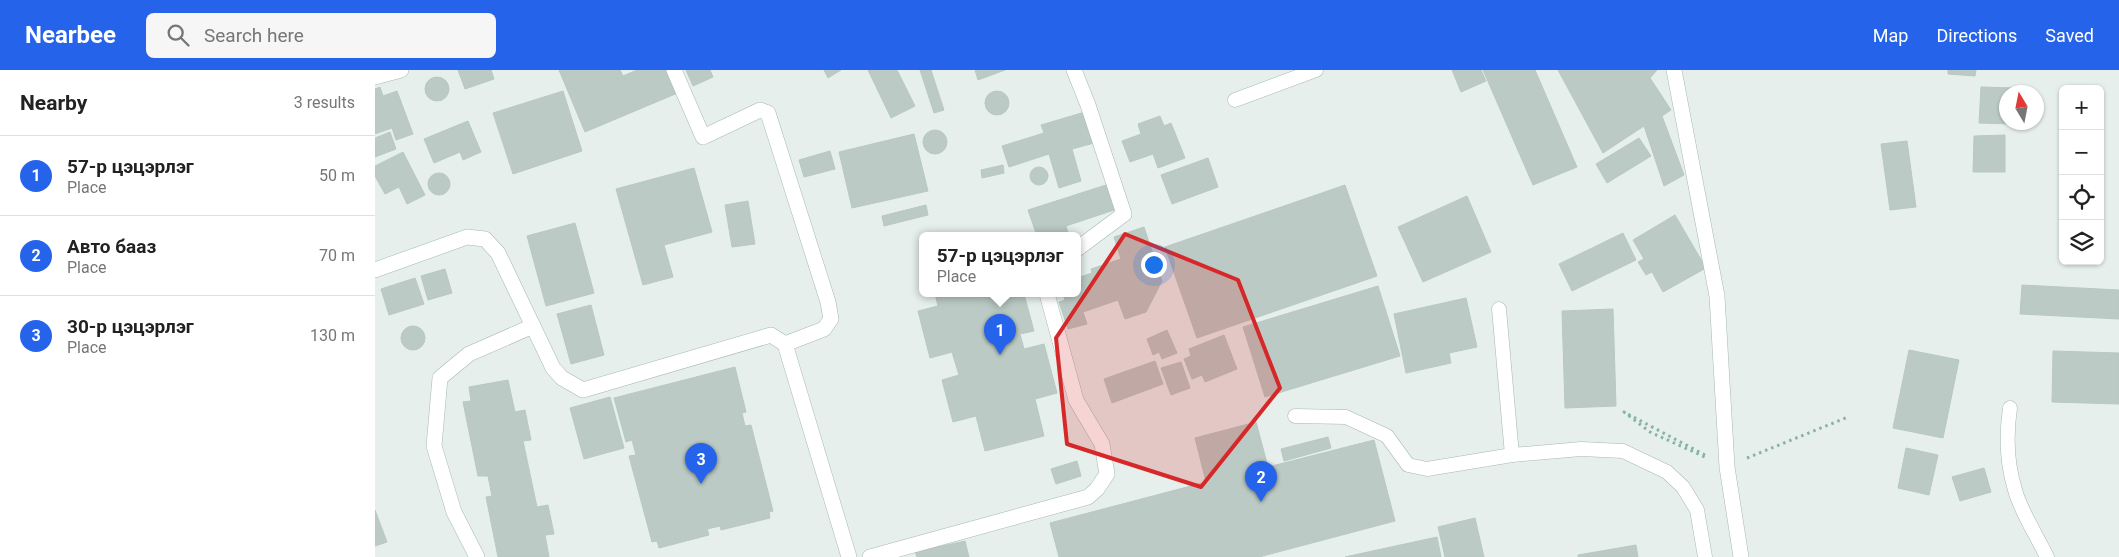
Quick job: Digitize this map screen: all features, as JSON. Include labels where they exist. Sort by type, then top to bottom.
[{"type":"street","points":[[375,78],[401,70]]},
{"type":"street","points":[[674,70],[703,137],[760,110],[768,113],[828,302],[831,319],[824,329],[785,344]]},
{"type":"street","points":[[1074,70],[1088,105],[1124,214],[1081,246]]},
{"type":"street","points":[[1673,70],[1717,296],[1727,467],[1741,557]]},
{"type":"street","points":[[375,270],[467,238],[485,239],[498,253],[553,368],[562,378],[583,390],[771,335],[785,344],[849,557]]},
{"type":"street","points":[[870,557],[1088,498],[1097,489],[1107,474],[1102,444],[1076,400],[1048,297]]},
{"type":"street","points":[[477,557],[454,512],[435,446],[439,378],[469,354],[533,326]]},
{"type":"lane","points":[[1235,100],[1316,70]]},
{"type":"lane","points":[[1499,309],[1512,455]]},
{"type":"lane","points":[[2010,408],[2007,428],[2008,454],[2015,490],[2047,557]]},
{"type":"lane","points":[[1295,416],[1346,417],[1387,436],[1408,465],[1427,469],[1512,455],[1581,448],[1623,450],[1667,472],[1683,487],[1697,510],[1705,557]]},
{"type":"highlighted area","points":[[1125,234],[1238,280],[1280,388],[1201,487],[1067,444],[1056,338]]},
{"type":"building","points":[[458,70],[491,70],[494,79],[465,89]]},
{"type":"building","points":[[559,70],[620,70],[623,76],[637,70],[671,70],[680,92],[585,132]]},
{"type":"building","points":[[686,70],[710,70],[713,77],[693,86]]},
{"type":"building","points":[[824,70],[841,70],[828,78]]},
{"type":"building","points":[[868,70],[897,70],[915,106],[891,118]]},
{"type":"building","points":[[920,70],[931,70],[944,110],[934,113]]},
{"type":"building","points":[[975,70],[1005,70],[978,80]]},
{"type":"building","points":[[1452,70],[1481,70],[1486,81],[1461,92]]},
{"type":"building","points":[[1483,70],[1535,70],[1577,167],[1533,185]]},
{"type":"building","points":[[1558,70],[1657,70],[1650,78],[1671,110],[1662,116],[1684,175],[1664,186],[1644,126],[1603,153]]},
{"type":"building","points":[[1948,70],[1976,70],[1975,76],[1948,74]]},
{"type":"building","points":[[437,77],[446,80],[449,89],[446,98],[437,101],[428,98],[425,89],[428,80]]},
{"type":"building","points":[[380,87],[383,96],[397,91],[413,134],[396,140],[392,128],[375,134],[375,89]]},
{"type":"building","points":[[1981,87],[1999,88],[1999,124],[1979,123]]},
{"type":"building","points":[[563,91],[582,151],[513,174],[493,113]]},
{"type":"building","points":[[997,91],[1002,92],[1008,98],[1008,108],[1002,114],[997,115],[992,114],[986,108],[985,103],[986,98],[992,92]]},
{"type":"building","points":[[1085,112],[1094,143],[1072,149],[1081,181],[1059,188],[1049,154],[1009,167],[1002,146],[1044,133],[1041,125]]},
{"type":"building","points":[[1160,116],[1164,126],[1171,123],[1185,158],[1158,168],[1153,154],[1130,162],[1122,141],[1141,134],[1138,124]]},
{"type":"building","points":[[468,121],[481,152],[463,160],[460,152],[434,163],[424,139]]},
{"type":"building","points":[[935,130],[940,131],[946,137],[946,147],[940,153],[935,154],[930,153],[924,147],[923,142],[924,137],[930,131]]},
{"type":"building","points":[[390,132],[396,149],[375,157],[375,138]]},
{"type":"building","points":[[914,134],[928,191],[852,208],[839,152]]},
{"type":"building","points":[[2005,135],[2005,172],[1973,172],[1974,136]]},
{"type":"building","points":[[1639,138],[1651,156],[1607,183],[1596,164]]},
{"type":"building","points":[[1907,141],[1916,207],[1890,210],[1881,144]]},
{"type":"building","points":[[830,151],[835,169],[804,177],[799,160]]},
{"type":"building","points":[[403,152],[425,195],[407,204],[399,187],[385,194],[375,176],[375,166]]},
{"type":"building","points":[[1208,158],[1218,187],[1172,204],[1161,175]]},
{"type":"building","points":[[1003,165],[1004,173],[982,178],[981,170]]},
{"type":"building","points":[[1035,167],[1043,167],[1048,172],[1046,183],[1035,185],[1030,180],[1030,172]]},
{"type":"building","points":[[694,168],[712,232],[664,245],[673,277],[643,285],[616,189]]},
{"type":"building","points":[[439,173],[447,176],[450,184],[447,192],[439,195],[431,192],[428,184],[431,176]]},
{"type":"building","points":[[1106,185],[1114,210],[1066,226],[1068,232],[1036,232],[1028,210]]},
{"type":"building","points":[[1345,185],[1377,276],[1197,338],[1165,247]]},
{"type":"building","points":[[1467,196],[1491,252],[1423,282],[1398,227]]},
{"type":"building","points":[[748,201],[755,244],[732,247],[725,205]]},
{"type":"building","points":[[926,205],[928,215],[884,226],[882,216]]},
{"type":"building","points":[[1675,215],[1706,268],[1663,292],[1652,272],[1646,275],[1638,262],[1644,259],[1633,240]]},
{"type":"building","points":[[575,223],[594,293],[546,306],[527,236]]},
{"type":"building","points":[[1144,227],[1162,281],[1146,312],[1125,319],[1118,300],[1083,312],[1087,324],[1068,329],[1059,302],[1065,300],[1064,297],[1081,297],[1081,277],[1092,273],[1091,269],[1121,259],[1114,237]]},
{"type":"building","points":[[1623,233],[1636,260],[1572,291],[1559,264]]},
{"type":"building","points":[[445,269],[452,293],[428,300],[421,276]]},
{"type":"building","points":[[415,278],[424,304],[389,315],[381,289]]},
{"type":"building","points":[[2022,285],[2119,290],[2119,319],[2020,314]]},
{"type":"building","points":[[1378,286],[1400,356],[1265,397],[1243,327]]},
{"type":"building","points":[[936,297],[1025,297],[1034,331],[1020,334],[1024,349],[1044,344],[1057,393],[1035,399],[1044,436],[985,451],[976,416],[953,422],[942,380],[959,375],[952,352],[930,358],[918,311],[938,306]]},
{"type":"building","points":[[1466,298],[1477,347],[1449,353],[1451,363],[1406,373],[1394,314]]},
{"type":"building","points":[[591,305],[604,355],[571,364],[557,314]]},
{"type":"building","points":[[1613,309],[1616,406],[1565,408],[1562,311]]},
{"type":"building","points":[[413,326],[418,327],[424,333],[424,343],[418,349],[413,350],[408,349],[402,343],[401,338],[402,333],[408,327]]},
{"type":"building","points":[[1167,330],[1177,353],[1162,359],[1159,352],[1153,355],[1147,339]]},
{"type":"building","points":[[1224,335],[1237,369],[1205,382],[1202,375],[1192,379],[1184,359],[1191,356],[1189,349]]},
{"type":"building","points":[[1909,350],[1959,360],[1943,438],[1893,428]]},
{"type":"building","points":[[2053,351],[2119,353],[2119,404],[2052,402]]},
{"type":"building","points":[[1155,361],[1163,384],[1112,403],[1104,379]]},
{"type":"building","points":[[1181,362],[1190,388],[1171,395],[1161,368]]},
{"type":"building","points":[[735,367],[746,412],[742,413],[745,426],[751,425],[773,511],[769,512],[770,518],[721,530],[720,526],[707,529],[709,535],[659,548],[657,541],[652,542],[629,456],[636,455],[632,440],[626,442],[614,398]]},
{"type":"building","points":[[508,380],[515,412],[525,410],[531,440],[523,441],[537,507],[548,505],[554,534],[545,535],[549,557],[498,557],[486,497],[492,496],[488,476],[478,476],[463,402],[471,401],[469,387]]},
{"type":"building","points":[[610,397],[624,448],[584,459],[570,408]]},
{"type":"building","points":[[1256,422],[1268,467],[1374,440],[1395,521],[1259,557],[1059,557],[1050,523],[1206,482],[1195,438]]},
{"type":"building","points":[[1328,437],[1331,448],[1284,461],[1281,449]]},
{"type":"building","points":[[1906,448],[1938,455],[1929,495],[1898,488]]},
{"type":"building","points":[[1077,461],[1081,476],[1056,484],[1051,469]]},
{"type":"building","points":[[1984,468],[1991,492],[1960,501],[1952,477]]},
{"type":"building","points":[[375,510],[387,542],[375,546]]},
{"type":"building","points":[[1475,518],[1484,557],[1445,557],[1438,527]]},
{"type":"building","points":[[1437,537],[1441,557],[1345,557]]},
{"type":"building","points":[[965,541],[969,557],[917,557],[915,552]]},
{"type":"building","points":[[1636,545],[1638,557],[1578,557],[1578,555]]},
{"type":"place","name":"57-р цэцэрлэг","points":[[1000,355]]},
{"type":"place","name":"30-р цэцэрлэг","points":[[701,484]]},
{"type":"place","name":"Авто бааз","points":[[1261,502]]}]
